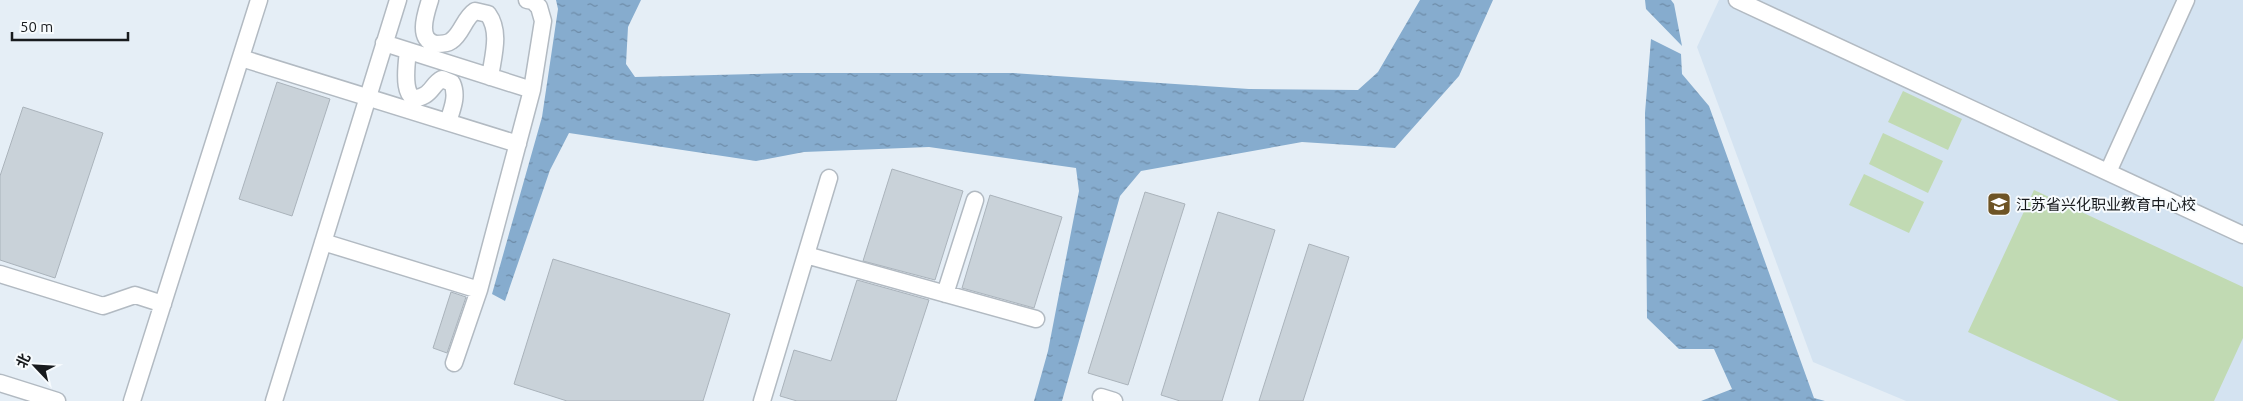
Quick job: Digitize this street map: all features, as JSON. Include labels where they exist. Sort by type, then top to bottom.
[{"type":"street","points":[[132,401],[259,0]]},
{"type":"street","points":[[274,401],[398,0]]},
{"type":"street","points":[[430,0],[424,30],[428,39],[433,43],[442,44],[452,41],[468,16],[475,11],[488,14],[494,23],[495,45],[490,77]]},
{"type":"street","points":[[454,363],[479,290],[532,90],[543,20],[539,7],[533,1],[527,0]]},
{"type":"street","points":[[1737,0],[2243,235]]},
{"type":"street","points":[[2108,172],[2186,0]]},
{"type":"street","points":[[384,44],[532,90]]},
{"type":"street","points":[[408,51],[405,80],[407,91],[412,95],[418,97],[425,95],[435,82],[442,79],[452,83],[455,89],[455,98],[448,122]]},
{"type":"street","points":[[241,58],[518,144]]},
{"type":"street","points":[[762,401],[829,178]]},
{"type":"street","points":[[945,294],[975,200]]},
{"type":"street","points":[[323,242],[479,290]]},
{"type":"street","points":[[806,255],[1036,319]]},
{"type":"street","points":[[0,274],[102,306],[135,295],[163,304]]},
{"type":"street","points":[[0,383],[28,397],[57,401]]},
{"type":"shaded area","name":"江苏省兴化职业教育中心校","points":[[1719,0],[2243,0],[2243,401],[1906,401],[1813,362],[1697,47]]},
{"type":"green space","points":[[1903,91],[1962,119],[1948,150],[1888,122]]},
{"type":"green space","points":[[1883,133],[1943,161],[1928,193],[1869,164]]},
{"type":"green space","points":[[1864,174],[1924,202],[1909,233],[1849,205]]},
{"type":"green space","points":[[2034,190],[2243,287],[2243,338],[2214,401],[2119,401],[1968,332]]},
{"type":"water","points":[[556,0],[641,0],[628,27],[626,64],[635,77],[794,73],[1013,73],[1249,89],[1358,90],[1378,72],[1420,0],[1493,0],[1459,76],[1395,148],[1302,142],[1141,171],[1120,196],[1062,401],[1034,401],[1048,351],[1079,191],[1076,168],[929,147],[804,152],[756,161],[569,133],[550,170],[505,301],[492,294],[542,117],[558,9]]},
{"type":"water","points":[[1645,0],[1671,0],[1674,4],[1682,46],[1646,9]]},
{"type":"water","points":[[1651,39],[1681,54],[1682,74],[1709,106],[1814,398],[1825,401],[1701,401],[1732,389],[1714,349],[1679,349],[1647,318],[1645,113]]},
{"type":"building","points":[[277,82],[330,99],[292,216],[239,199]]},
{"type":"building","points":[[23,107],[103,133],[55,278],[0,260],[0,176]]},
{"type":"building","points":[[892,169],[963,191],[935,280],[863,261]]},
{"type":"building","points":[[1145,192],[1185,204],[1128,385],[1088,373]]},
{"type":"building","points":[[990,195],[1062,217],[1034,308],[962,288]]},
{"type":"building","points":[[1218,212],[1275,230],[1222,401],[1180,401],[1161,395]]},
{"type":"building","points":[[1309,244],[1349,257],[1303,401],[1259,401]]},
{"type":"building","points":[[553,259],[730,314],[703,401],[567,401],[514,384]]},
{"type":"building","points":[[857,280],[929,300],[896,401],[797,401],[780,396],[794,350],[831,361]]},
{"type":"building","points":[[451,292],[466,297],[447,353],[433,348]]},
{"type":"place","name":"江苏省兴化职业教育中心校","points":[[1999,204]]}]
